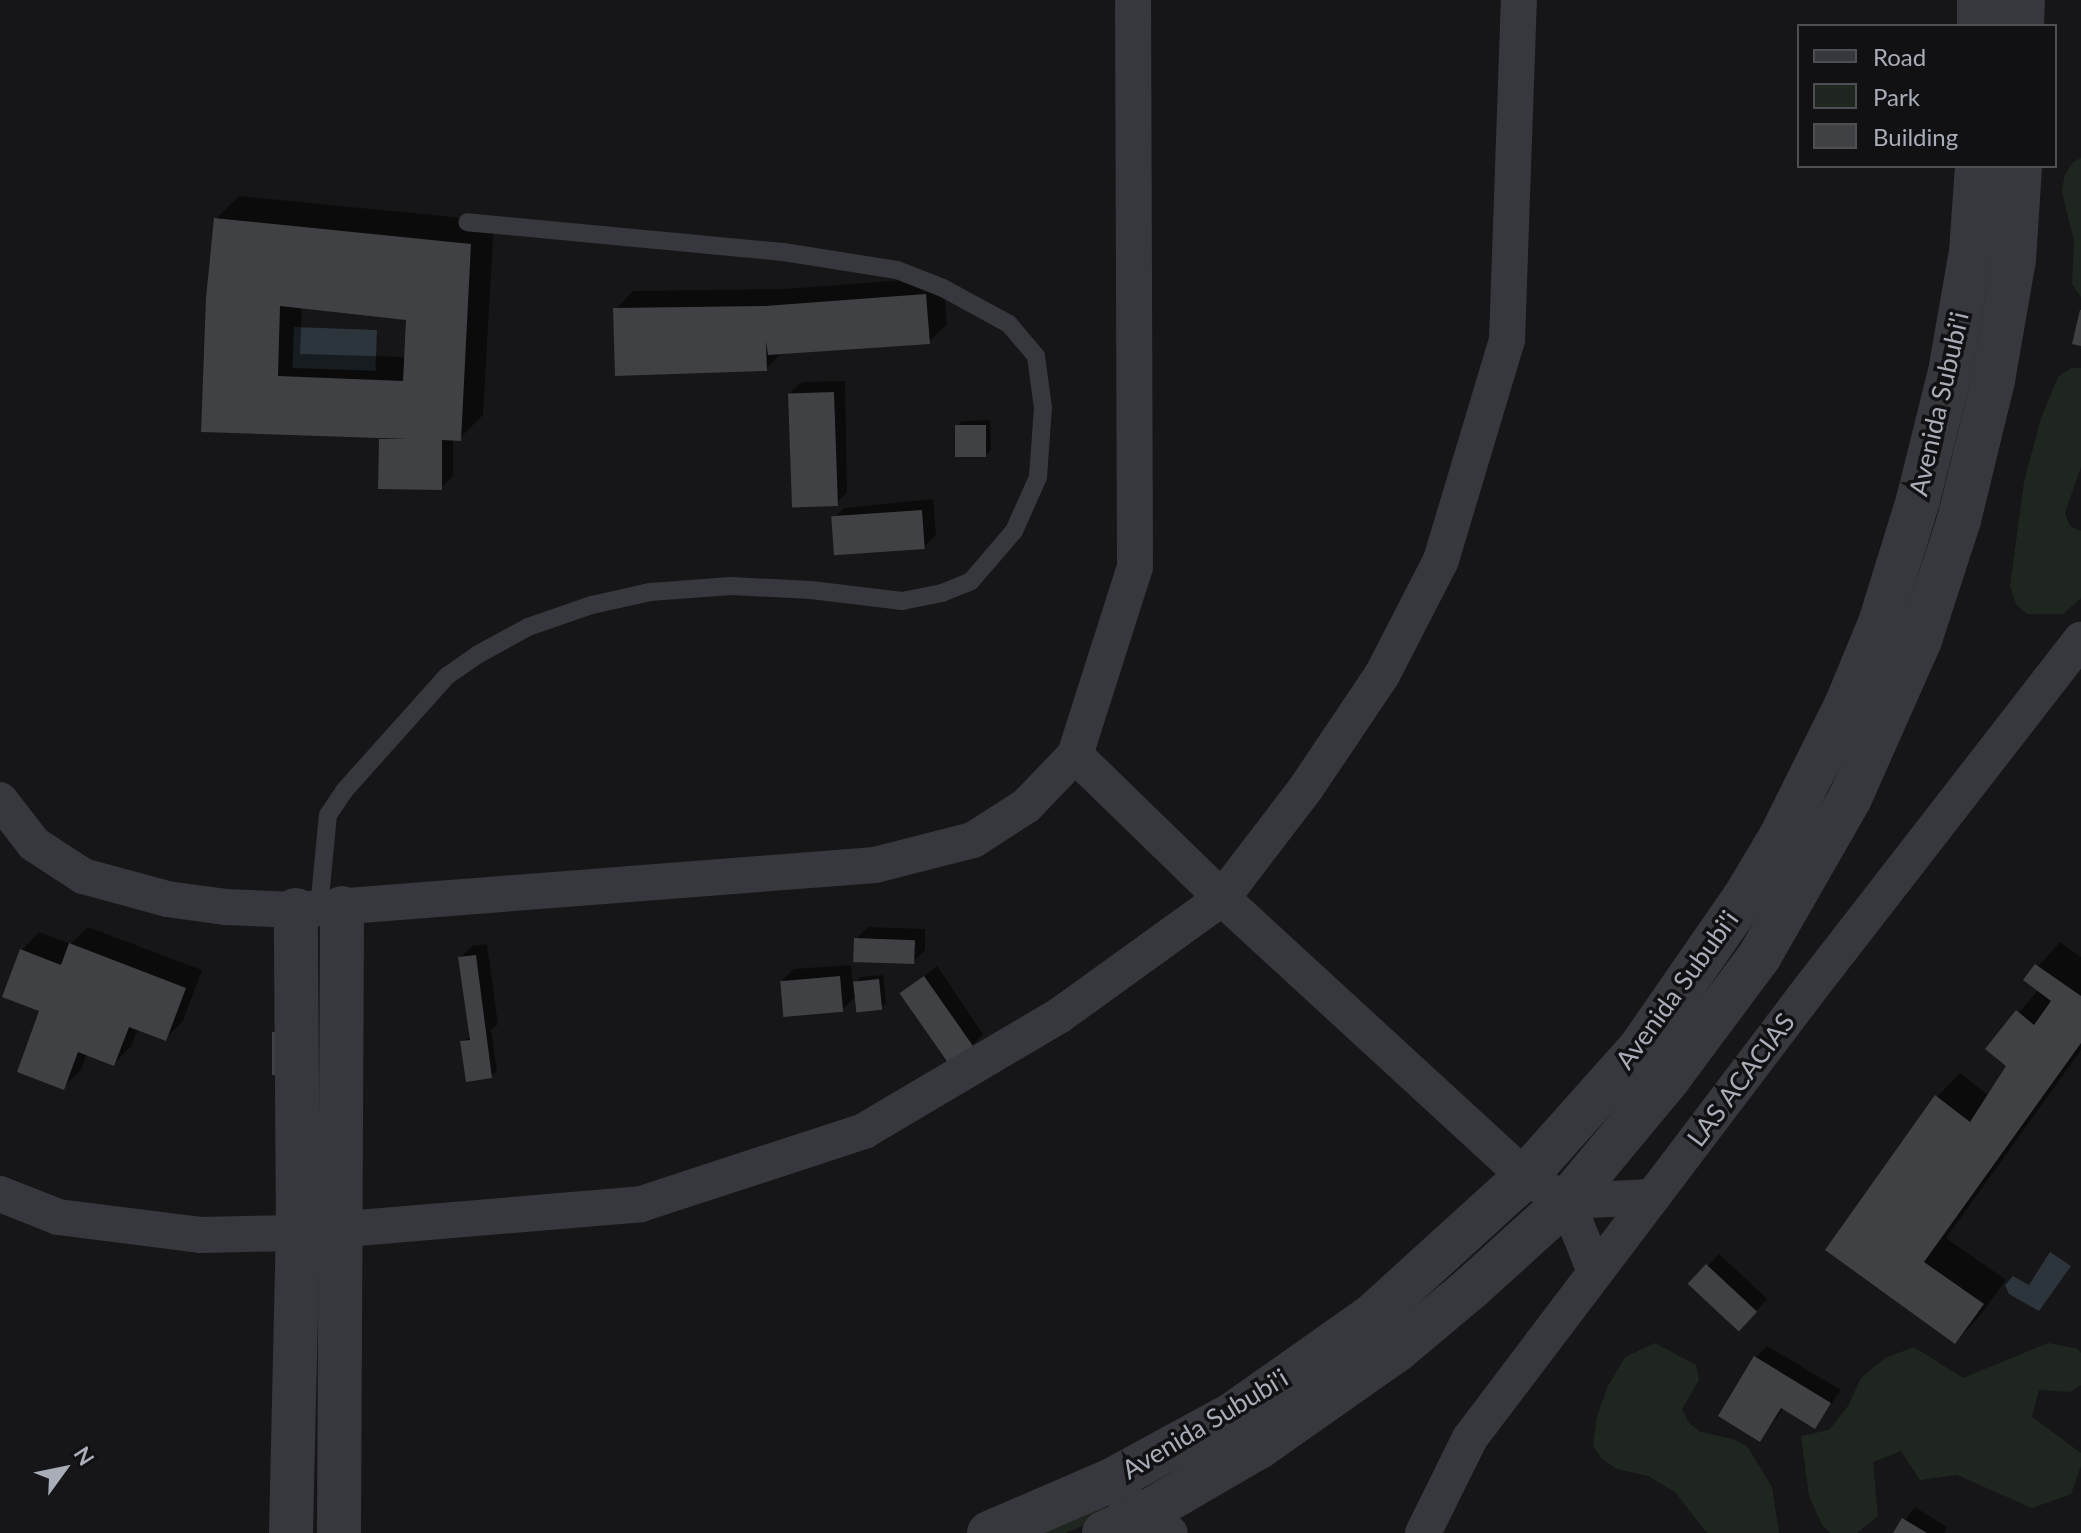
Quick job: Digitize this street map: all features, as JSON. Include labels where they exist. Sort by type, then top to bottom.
[{"type":"street","points":[[0,800],[34,844],[83,876],[167,899],[226,907],[319,909],[875,865],[973,840],[1026,806],[1075,755],[1135,567],[1133,0]]},
{"type":"street","points":[[0,1194],[58,1217],[200,1235],[298,1233],[641,1204],[864,1131],[1060,1015],[1222,898],[1306,788],[1382,675],[1441,560],[1507,340],[1519,0]]},
{"type":"street","points":[[1979,0],[1979,24]]},
{"type":"street","points":[[2022,24],[2023,0]]},
{"type":"street","name":"Avenida Sububi'i","points":[[989,1533],[1110,1481],[1233,1414],[1372,1316],[1525,1177],[1640,1048],[1744,898],[1788,823],[1847,703],[1880,623],[1918,500],[1950,372],[1971,252],[1977,168]]},
{"type":"street","name":"Avenida Sububi'i","points":[[1138,1527],[1397,1350],[1567,1201],[1669,1078],[1759,957],[1817,860],[1886,722],[1920,640],[1954,535],[1987,408],[2014,260],[2020,168]]},
{"type":"street","name":"LAS ACACIAS","points":[[1423,1533],[1470,1438],[2081,640]]},
{"type":"street","points":[[1075,755],[1222,898],[1525,1177],[1567,1201],[1653,1197]]},
{"type":"street","points":[[319,909],[342,1228],[339,1533]]},
{"type":"street","points":[[291,1533],[298,1233],[319,909]]},
{"type":"street","points":[[1567,1201],[1595,1272]]},
{"type":"street","points":[[1110,1481],[1138,1527]]},
{"type":"lane","points":[[319,909],[328,815],[344,791],[447,676],[477,655],[528,627],[592,605],[650,592],[731,586],[811,590],[902,601],[942,593],[971,581],[1014,531],[1038,477],[1043,408],[1036,356],[1009,324],[943,288],[897,270],[783,252],[467,222]]},
{"type":"green space","points":[[2081,158],[2081,297],[2072,284],[2074,241],[2062,192],[2064,177],[2073,162]]},
{"type":"green space","points":[[2071,368],[2081,368],[2081,467],[2065,513],[2070,526],[2081,531],[2081,598],[2063,614],[2027,614],[2016,604],[2010,586],[2024,482],[2041,418],[2058,377]]},
{"type":"green space","points":[[1655,1343],[1696,1365],[1699,1380],[1682,1409],[1689,1423],[1701,1432],[1733,1439],[1747,1446],[1772,1487],[1779,1533],[1707,1533],[1675,1492],[1648,1476],[1617,1469],[1602,1459],[1593,1446],[1597,1416],[1608,1386],[1625,1357]]},
{"type":"green space","points":[[2048,1343],[2078,1349],[2081,1353],[2081,1385],[2070,1392],[2039,1390],[2032,1417],[2081,1453],[2081,1466],[2071,1494],[2032,1508],[1957,1475],[1920,1480],[1901,1451],[1873,1462],[1878,1516],[1857,1533],[1830,1533],[1822,1525],[1809,1496],[1801,1436],[1829,1430],[1848,1406],[1861,1378],[1885,1358],[1914,1347],[1963,1378]]},
{"type":"green space","points":[[1104,1506],[1108,1508],[1108,1515],[1066,1533],[1042,1533]]},
{"type":"shaded area","points":[[294,327],[377,330],[376,371],[293,368]]},
{"type":"shaded area","points":[[2050,1252],[2071,1266],[2039,1311],[2009,1294],[2005,1285],[2013,1276],[2029,1285]]},
{"type":"building","points":[[214,218],[471,244],[461,441],[442,440],[442,490],[378,489],[379,439],[407,439],[201,432],[206,298]],"holes":[[[280,306],[406,320],[403,381],[278,376]]]},
{"type":"building","points":[[926,294],[930,344],[768,355],[766,341],[767,371],[615,376],[613,308],[765,306]]},
{"type":"building","points":[[2081,310],[2081,346],[2072,344]]},
{"type":"building","points":[[834,392],[838,506],[792,508],[788,394]]},
{"type":"building","points":[[955,425],[986,425],[986,457],[955,457]]},
{"type":"building","points":[[922,510],[925,549],[834,555],[831,516]]},
{"type":"building","points":[[854,938],[915,940],[914,964],[853,962]]},
{"type":"building","points":[[69,943],[186,988],[166,1041],[129,1027],[114,1066],[78,1052],[64,1090],[17,1072],[39,1011],[2,997],[20,949],[61,965]]},
{"type":"building","points":[[476,955],[492,1078],[466,1082],[460,1041],[470,1040],[458,957]]},
{"type":"building","points":[[2035,964],[2081,996],[2081,1043],[1924,1262],[1984,1304],[1955,1344],[1825,1250],[1935,1095],[1970,1122],[2006,1066],[1985,1049],[2016,1010],[2034,1025],[2051,1001],[2023,980]]},
{"type":"building","points":[[840,976],[843,1012],[783,1017],[780,981]]},
{"type":"building","points":[[924,976],[973,1046],[949,1064],[899,993]]},
{"type":"building","points":[[879,979],[882,1010],[856,1013],[853,982]]},
{"type":"building","points":[[272,1032],[289,1032],[289,1075],[272,1075]]},
{"type":"building","points":[[1706,1264],[1757,1312],[1739,1331],[1688,1284]]},
{"type":"building","points":[[1754,1356],[1831,1403],[1815,1429],[1781,1408],[1760,1442],[1718,1416]]},
{"type":"building","points":[[1902,1518],[1927,1533],[1893,1533]]}]
